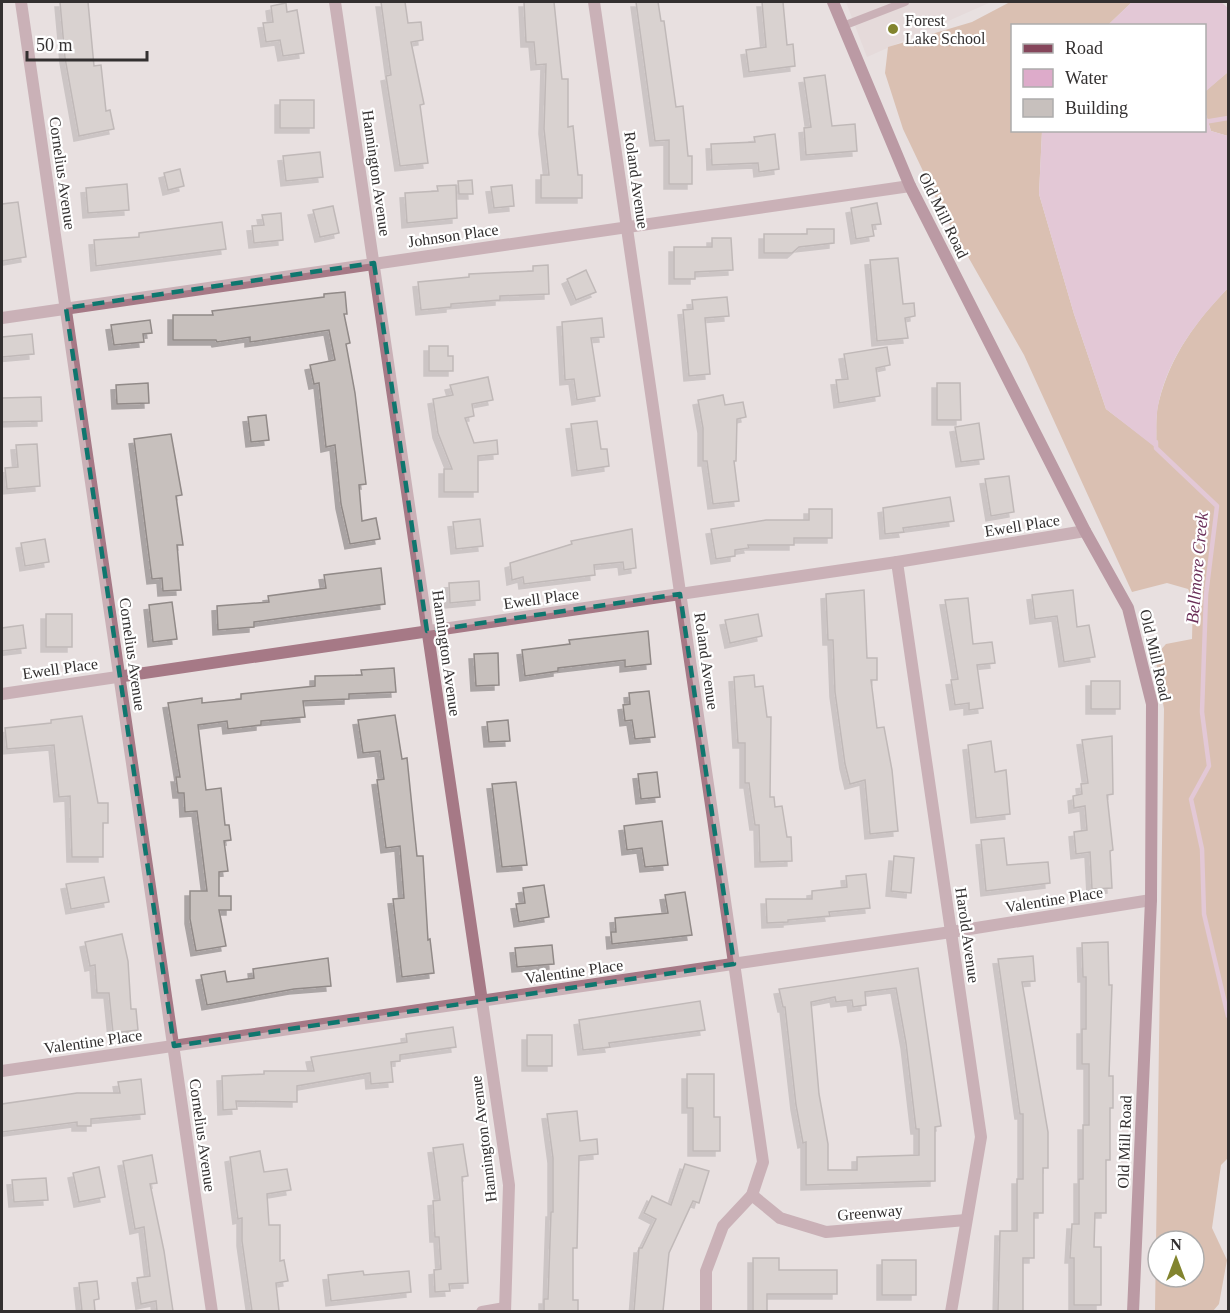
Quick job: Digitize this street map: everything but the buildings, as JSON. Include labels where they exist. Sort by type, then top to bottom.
[{"type":"street","name":"Cornelius Avenue","points":[[21,2],[212,1311]]},
{"type":"street","name":"Hannington Avenue","points":[[335,2],[509,1185],[505,1310]]},
{"type":"street","name":"Roland Avenue","points":[[594,2],[763,1162],[752,1195],[723,1226],[706,1271],[706,1311]]},
{"type":"street","name":"Old Mill Road","points":[[833,2],[910,186],[1085,531],[1128,608],[1152,704],[1151,900],[1133,1311]]},
{"type":"street","name":"Johnson Place","points":[[2,318],[910,186]]},
{"type":"street","name":"Ewell Place","points":[[2,694],[897,562],[1085,531]]},
{"type":"street","name":"Harold Avenue","points":[[897,562],[981,1137],[951,1311]]},
{"type":"street","name":"Valentine Place","points":[[2,1071],[951,932],[1151,900]]},
{"type":"street","name":"Greenway","points":[[752,1195],[780,1218],[826,1232],[966,1220]]},
{"type":"street","points":[[482,1311],[505,1310]]},
{"type":"lane","points":[[843,26],[905,2]]},
{"type":"highlighted area","points":[[374,263],[427,631],[680,594],[734,964],[174,1046],[66,308]]},
{"type":"shaded area","name":"Forest Lake School","points":[[846,2],[991,2],[867,57]]},
{"type":"shaded area","points":[[1010,2],[1132,2],[1109,24],[1011,24],[1011,132],[1042,132],[1039,194],[1074,314],[1106,409],[1156,447],[1158,406],[1170,369],[1195,326],[1228,288],[1228,1158],[1221,1165],[1212,1228],[1227,1260],[1219,1304],[1213,1311],[1155,1311],[1155,1289],[1206,1289],[1206,1229],[1156,1229],[1164,709],[1155,656],[1166,644],[1192,639],[1193,599],[1188,589],[1167,583],[1132,592],[1024,355],[942,211],[903,129],[885,73],[888,47],[972,22]]},
{"type":"shaded area","points":[[1228,72],[1228,136],[1211,131],[1206,114],[1206,90]]},
{"type":"water","points":[[1132,2],[1221,2],[1228,8],[1228,72],[1206,91],[1206,24],[1109,24]]},
{"type":"water","points":[[1206,114],[1211,131],[1228,136],[1228,288],[1195,326],[1170,369],[1158,407],[1156,448],[1106,409],[1074,314],[1039,194],[1042,132],[1206,132]]},
{"type":"waterway","name":"Bellmore Creek","points":[[1206,122],[1228,118]]},
{"type":"waterway","name":"Bellmore Creek","points":[[1156,442],[1156,448],[1217,506],[1206,595],[1202,712],[1209,766],[1191,799],[1202,849],[1204,914],[1228,1016]]},
{"type":"place","name":"Forest Lake School","points":[[893,29]]}]
